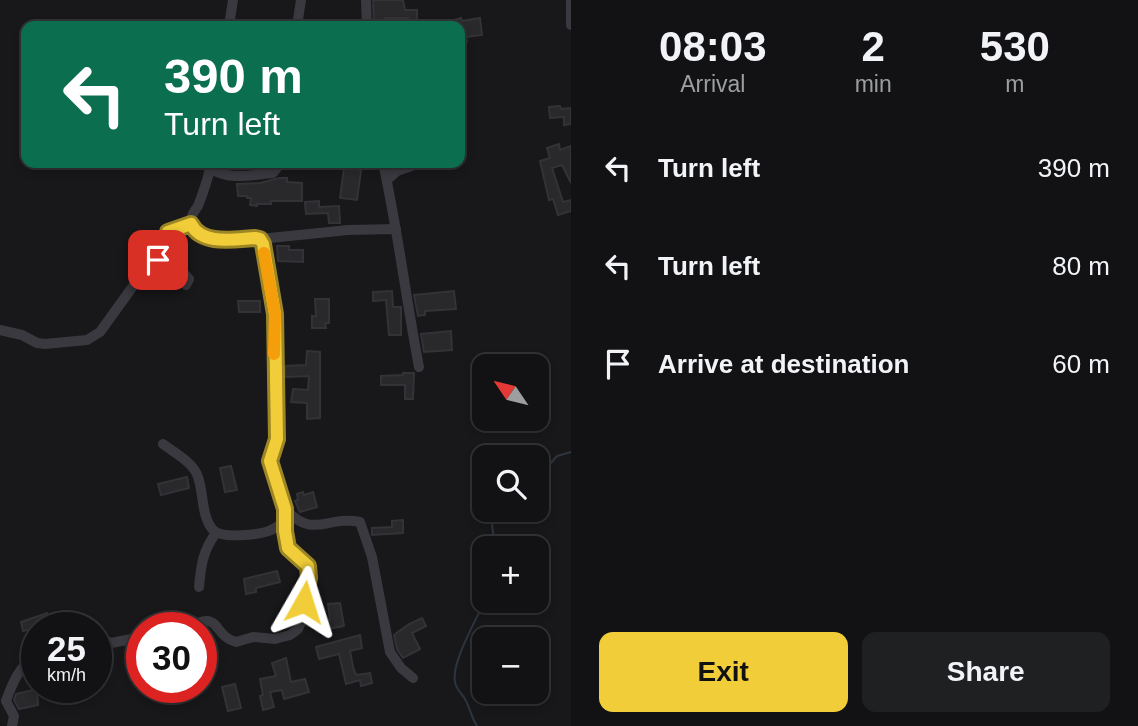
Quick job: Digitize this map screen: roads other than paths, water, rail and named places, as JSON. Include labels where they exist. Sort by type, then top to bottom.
[{"type":"street","points":[[230,21],[233,0]]},
{"type":"street","points":[[298,21],[301,0]]},
{"type":"street","points":[[366,0],[367,21]]},
{"type":"street","points":[[571,0],[571,25]]},
{"type":"street","points":[[210,168],[198,205],[191,217],[195,231],[206,237],[219,240],[260,239],[348,230],[396,229]]},
{"type":"street","points":[[214,168],[220,174],[244,176],[272,173],[276,168]]},
{"type":"street","points":[[384,168],[419,367]]},
{"type":"street","points":[[387,180],[407,168]]},
{"type":"street","points":[[0,330],[46,344],[92,339],[100,332],[144,271],[165,255],[168,232],[191,224]]},
{"type":"street","points":[[217,626],[225,637],[236,642],[253,636],[275,639],[290,635],[298,629],[304,616],[309,578],[308,566],[288,548],[285,509],[270,461],[277,439],[275,314],[260,239]]},
{"type":"street","points":[[166,248],[171,268],[189,279],[186,285]]},
{"type":"street","points":[[163,444],[194,469],[204,507],[216,533],[254,534],[271,530],[285,521]]},
{"type":"street","points":[[285,509],[299,523],[307,526],[360,522],[372,557],[390,652],[401,668],[413,678]]},
{"type":"street","points":[[199,587],[201,561],[206,545],[216,533]]},
{"type":"street","points":[[12,726],[14,716],[6,701],[21,668]]},
{"type":"waterway","points":[[549,465],[557,456],[571,452]]},
{"type":"waterway","points":[[492,522],[493,536]]},
{"type":"waterway","points":[[477,726],[458,690],[455,674],[461,652],[479,613]]}]
